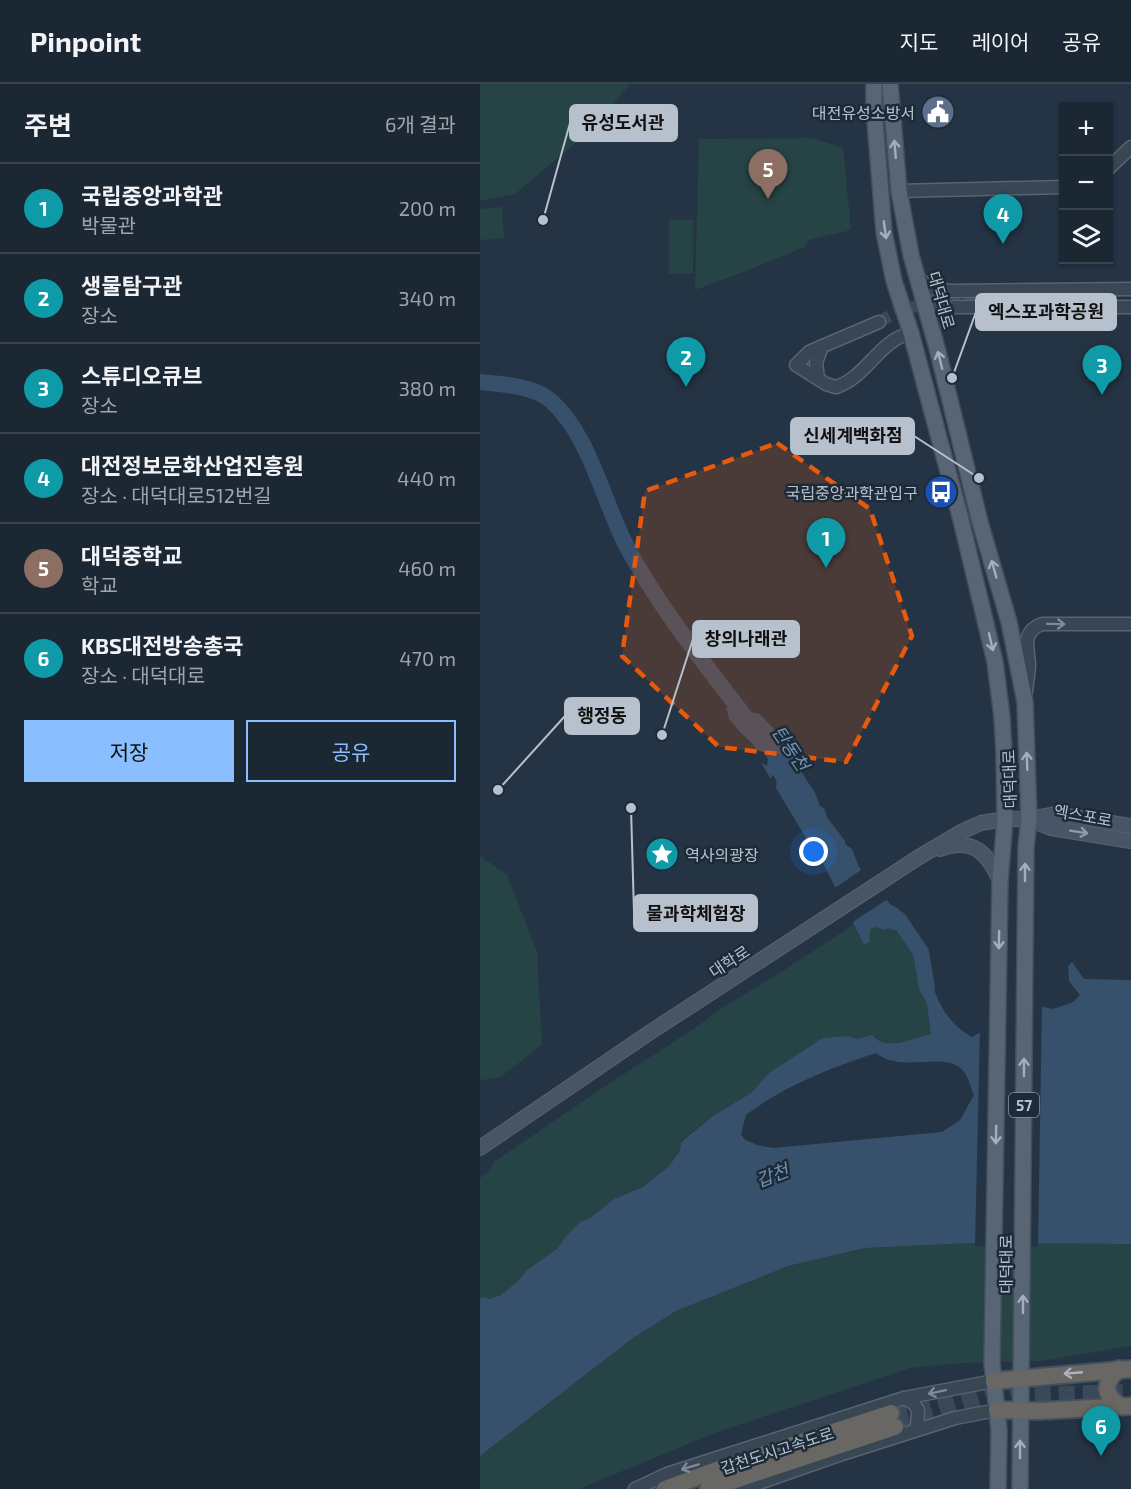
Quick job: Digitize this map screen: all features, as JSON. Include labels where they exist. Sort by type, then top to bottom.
[{"type":"highway","points":[[994,1381],[1022,1370],[1125,1369]]},
{"type":"highway","points":[[1125,1369],[1111,1377],[1107,1386],[1109,1396],[1126,1406]]},
{"type":"highway","points":[[997,1410],[1038,1411],[1126,1406]]},
{"type":"highway","name":"갑천도시고속도로","points":[[665,1489],[732,1464],[893,1420],[708,1489]]},
{"type":"main road","name":"대덕대로","points":[[874,84],[884,232],[894,281],[911,333],[961,520],[995,662],[1002,717],[1005,819],[1000,881],[992,1363],[997,1410],[998,1489]]},
{"type":"main road","name":"대덕대로","points":[[890,84],[899,191],[917,278],[1009,622],[1025,702],[1029,819],[1026,846],[1020,1489]]},
{"type":"main road","name":"엑스포로","points":[[1005,819],[1029,819],[1055,814],[1131,826]]},
{"type":"main road","name":"대학로","points":[[480,1148],[649,1033],[919,857],[963,831],[1005,819]]},
{"type":"main road","name":"엑스포로","points":[[1029,819],[1051,828],[1131,841]]},
{"type":"main road","points":[[919,857],[946,847],[963,844],[976,847],[993,865],[1000,881]]},
{"type":"street","points":[[1113,164],[1131,147]]},
{"type":"street","points":[[899,191],[1059,187]]},
{"type":"street","points":[[917,278],[934,289],[953,291],[1131,289]]},
{"type":"street","points":[[1027,290],[1020,295],[1022,303],[1131,307]]},
{"type":"street","points":[[932,329],[940,314],[955,307],[1131,300]]},
{"type":"street","points":[[879,322],[809,352],[796,365],[826,384],[836,387],[853,380],[881,350],[898,336],[911,333]]},
{"type":"street","points":[[818,378],[816,363],[822,346]]},
{"type":"street","points":[[1025,702],[1029,665],[1026,647],[1033,627],[1042,624],[1131,624]]},
{"type":"street","points":[[635,1489],[667,1474],[904,1398],[994,1381]]},
{"type":"street","points":[[904,1398],[913,1403],[918,1410],[917,1426],[914,1431]]},
{"type":"street","points":[[742,1489],[963,1415],[997,1410]]},
{"type":"highlighted area","points":[[777,443],[870,509],[912,636],[846,762],[719,747],[622,656],[645,491]]},
{"type":"green space","points":[[480,84],[630,84],[591,130],[515,194],[480,201]]},
{"type":"green space","points":[[812,138],[843,148],[851,230],[808,240],[804,247],[695,290],[699,139]]},
{"type":"green space","points":[[502,207],[504,238],[480,240],[480,209]]},
{"type":"green space","points":[[669,220],[693,220],[693,273],[669,274]]},
{"type":"green space","points":[[480,856],[507,875],[537,952],[542,1045],[499,1078],[480,1080]]},
{"type":"green space","points":[[853,925],[864,945],[871,929],[877,927],[884,930],[889,928],[895,932],[903,931],[913,946],[921,968],[922,994],[927,1004],[932,1034],[892,1043],[885,1043],[872,1035],[857,1039],[848,1036],[769,1073],[751,1093],[713,1116],[681,1141],[680,1151],[669,1166],[643,1187],[614,1199],[590,1218],[580,1222],[558,1248],[527,1270],[501,1295],[490,1299],[480,1298],[480,1178],[487,1173],[495,1161],[722,1008]]},
{"type":"green space","points":[[971,1243],[1131,1244],[1131,1346],[1041,1361],[962,1363],[910,1368],[717,1432],[579,1489],[480,1489],[480,1456],[633,1338],[676,1311],[788,1266],[865,1248]]},
{"type":"water","points":[[745,699],[773,728],[815,793],[827,817],[845,844],[852,849],[859,867],[891,905],[905,914],[912,925],[898,931],[877,927],[871,929],[870,942],[864,945],[820,857],[776,788],[775,778],[772,775],[771,779],[761,763],[767,766],[768,759],[764,752],[757,750],[729,719],[725,703]]},
{"type":"water","name":"갑천","points":[[1072,962],[1084,979],[1131,980],[1131,1244],[971,1243],[865,1248],[788,1266],[676,1311],[633,1338],[480,1456],[480,1298],[490,1299],[501,1295],[527,1270],[558,1248],[580,1222],[590,1218],[614,1199],[643,1187],[669,1166],[680,1151],[681,1142],[713,1116],[751,1093],[769,1073],[823,1038],[848,1036],[857,1039],[872,1035],[885,1043],[892,1043],[931,1034],[927,1004],[922,994],[921,968],[927,967],[934,989],[947,1016],[972,1037],[1006,1018],[1044,1007],[1053,1009],[1073,1002],[1080,995],[1069,981],[1068,966]],"holes":[[[876,1053],[899,1062],[948,1062],[957,1066],[965,1073],[974,1095],[960,1120],[942,1132],[773,1148],[757,1145],[744,1139],[741,1134],[746,1115],[776,1095],[825,1072]]]},
{"type":"pier","points":[[746,696],[765,715],[723,707],[724,700]]},
{"type":"pier","points":[[864,868],[889,898],[850,924],[832,890]]},
{"type":"pier","points":[[1042,1005],[1038,1247],[975,1246],[980,1028],[1005,1015]]},
{"type":"waterway","name":"탄동천","points":[[480,382],[517,386],[543,395],[564,414],[586,450],[619,531],[641,572],[684,636],[746,718]]},
{"type":"waterway","name":"탄동천","points":[[892,914],[921,952],[927,988]]},
{"type":"tunnel","points":[[879,322],[898,312],[936,302],[976,299],[1037,300]]},
{"type":"tunnel","points":[[891,1413],[922,1403],[993,1387]]},
{"type":"tunnel","points":[[895,1427],[982,1402],[1018,1395],[1131,1392]]},
{"type":"place","name":"대전유성소방서","points":[[938,112]]},
{"type":"place","name":"대덕중학교","points":[[768,199]]},
{"type":"place","name":"유성도서관","points":[[543,220]]},
{"type":"place","name":"대전정보문화산업진흥원","points":[[1003,244]]},
{"type":"place","name":"엑스포과학공원","points":[[952,378]]},
{"type":"place","name":"생물탐구관","points":[[686,387]]},
{"type":"place","name":"스튜디오큐브","points":[[1102,395]]},
{"type":"place","name":"신세계백화점","points":[[979,478]]},
{"type":"place","name":"국립중앙과학관입구","points":[[941,492]]},
{"type":"place","name":"국립중앙과학관","points":[[826,568]]},
{"type":"place","name":"창의나래관","points":[[662,735]]},
{"type":"place","name":"행정동","points":[[498,790]]},
{"type":"place","name":"물과학체험장","points":[[631,808]]},
{"type":"place","name":"역사의광장","points":[[662,854]]},
{"type":"place","name":"KBS대전방송총국","points":[[1101,1456]]}]
